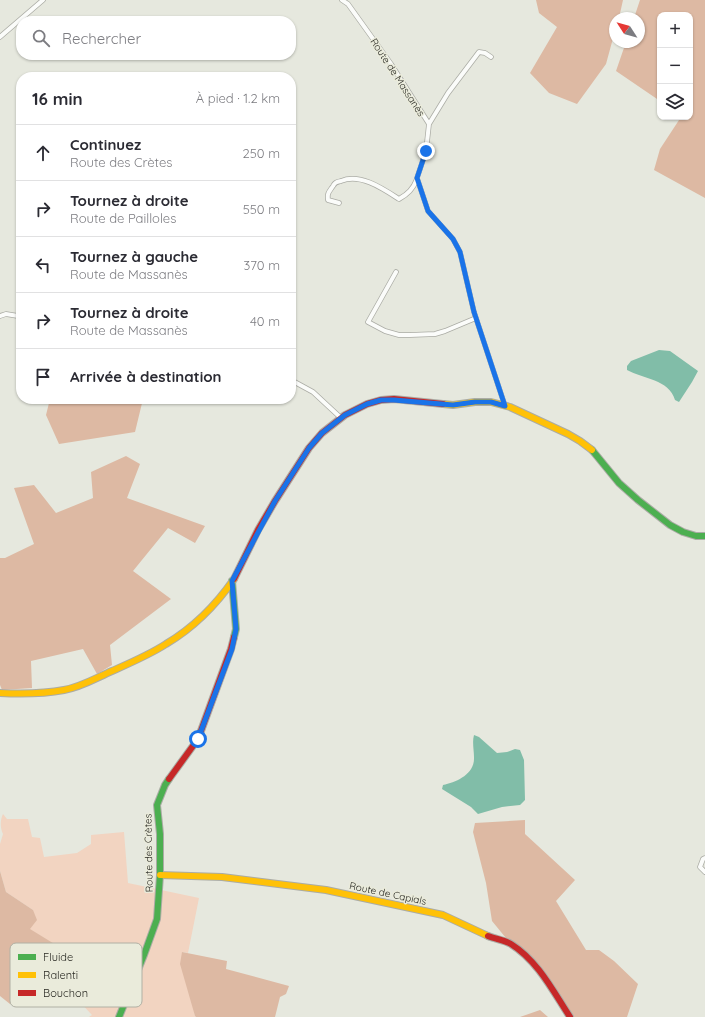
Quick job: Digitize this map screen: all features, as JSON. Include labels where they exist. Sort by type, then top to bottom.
[{"type":"street","points":[[24,16],[43,0]]},
{"type":"street","name":"Route de Massanès","points":[[339,203],[328,200],[328,194],[335,183],[347,178],[362,180],[381,187],[398,198],[406,195],[417,178],[426,151],[429,124],[391,64],[348,4],[342,0]]},
{"type":"street","points":[[0,37],[16,23]]},
{"type":"street","points":[[429,124],[448,93],[479,52],[485,53],[491,57]]},
{"type":"street","points":[[417,178],[428,211],[453,239],[460,252],[476,318],[505,406]]},
{"type":"street","points":[[396,272],[368,322],[384,331],[399,335],[435,334],[445,332],[476,318]]},
{"type":"street","points":[[0,316],[6,314],[16,316]]},
{"type":"street","points":[[296,383],[313,392],[341,418]]},
{"type":"street","points":[[0,693],[27,694],[64,690],[84,684],[142,658],[166,644],[187,629],[207,612],[225,592],[275,501],[309,448],[322,433],[345,415],[367,404],[381,400],[453,405],[475,402],[491,402],[510,407],[580,441],[590,449],[619,483],[670,526],[696,536],[705,536]]},
{"type":"street","name":"Route des Crètes","points":[[142,960],[157,919],[160,875],[160,834],[157,805],[165,785],[198,739],[232,649],[236,629],[232,581]]},
{"type":"street","points":[[705,858],[700,867],[705,872]]},
{"type":"street","name":"Route de Capials","points":[[160,875],[222,877],[326,890],[443,915],[493,938],[510,943],[529,958],[542,974],[570,1017]]},
{"type":"street","name":"Route des Crètes","points":[[119,1017],[123,1007]]},
{"type":"shaded area","points":[[536,0],[623,0],[620,12],[609,12],[609,48],[610,48],[606,64],[577,104],[549,93],[530,73],[557,27],[539,13]]},
{"type":"shaded area","points":[[640,0],[705,0],[705,198],[654,170],[660,149],[679,120],[693,120],[693,12],[657,12],[657,99],[616,71],[624,48],[645,48],[645,12],[636,12]]},
{"type":"shaded area","points":[[659,350],[670,351],[698,371],[679,402],[675,400],[672,393],[667,388],[655,380],[627,370],[627,366],[631,361]]},
{"type":"shaded area","points":[[49,404],[142,404],[135,432],[59,444],[46,415]]},
{"type":"shaded area","points":[[126,456],[140,464],[127,498],[205,526],[195,543],[168,528],[133,571],[171,599],[110,645],[112,665],[97,674],[83,649],[31,661],[32,688],[2,690],[0,685],[0,558],[5,558],[34,544],[14,488],[34,485],[56,513],[93,498],[91,472]]},
{"type":"shaded area","points":[[474,735],[479,737],[497,753],[515,749],[520,750],[524,760],[525,800],[520,805],[502,807],[478,814],[471,807],[442,789],[443,785],[454,782],[468,773],[472,768],[474,763]]},
{"type":"shaded area","points":[[3,814],[7,819],[28,819],[32,837],[40,838],[44,857],[77,853],[91,844],[91,835],[124,832],[128,883],[199,898],[188,953],[182,952],[196,1017],[89,1017],[92,1015],[85,1007],[142,1007],[142,943],[52,943],[29,929],[33,910],[6,892],[0,871],[0,844],[3,834],[1,829],[1,819]]},
{"type":"shaded area","points":[[525,820],[525,834],[575,880],[556,901],[586,950],[599,950],[614,961],[638,984],[627,1017],[570,1017],[542,974],[510,943],[492,921],[486,883],[473,832],[475,823]]},
{"type":"shaded area","points":[[0,871],[6,892],[33,910],[37,920],[30,929],[53,943],[10,943],[10,1004],[0,996]]},
{"type":"shaded area","points":[[182,952],[227,961],[226,969],[289,986],[286,994],[280,997],[275,1017],[196,1017],[180,964]]},
{"type":"shaded area","points":[[540,1010],[548,1017],[520,1017]]},
{"type":"traffic: fast","points":[[592,450],[619,483],[670,525],[683,532],[696,536],[705,536]]},
{"type":"traffic: fast","points":[[232,581],[236,629],[234,637]]},
{"type":"traffic: fast","points":[[142,960],[157,919],[160,875],[160,834],[157,805],[169,779]]},
{"type":"traffic: fast","points":[[119,1017],[123,1007]]},
{"type":"traffic: slow","points":[[443,404],[453,405],[475,402],[491,402],[510,407],[568,434],[592,450]]},
{"type":"traffic: slow","points":[[0,693],[24,694],[70,689],[139,659],[176,638],[195,623],[220,598],[234,579]]},
{"type":"traffic: slow","points":[[160,875],[222,877],[326,890],[443,915],[488,936]]},
{"type":"traffic: jam","points":[[234,579],[258,530],[275,501],[309,448],[322,433],[345,415],[367,404],[381,400],[394,399],[443,404]]},
{"type":"traffic: jam","points":[[169,779],[198,739],[234,637]]},
{"type":"traffic: jam","points":[[488,936],[509,943],[521,951],[544,977],[570,1017]]},
{"type":"route","points":[[198,739],[232,649],[236,629],[232,581],[258,530],[275,501],[309,448],[322,433],[345,415],[367,404],[381,400],[453,405],[475,402],[491,402],[505,406],[474,312],[460,252],[453,239],[428,211],[417,178],[426,151]]}]
